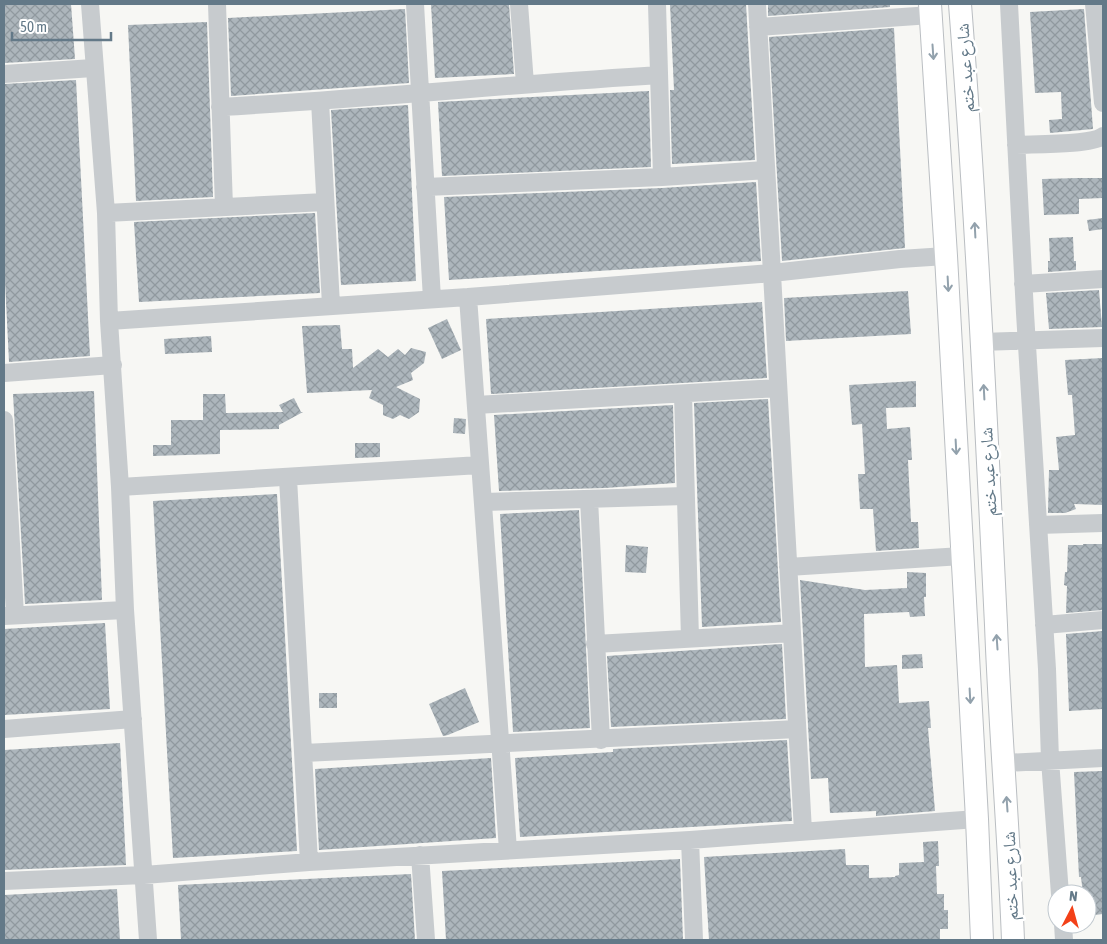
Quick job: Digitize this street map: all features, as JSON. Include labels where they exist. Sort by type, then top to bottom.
[{"type":"main road","name":"شارع عبد ختم","points":[[960,4],[975,216],[1013,940]]},
{"type":"main road","name":"شارع عبد ختم","points":[[930,9],[946,256],[982,940]]},
{"type":"street","points":[[90,4],[93,68],[106,213],[109,321],[120,486],[125,610],[148,940]]},
{"type":"street","points":[[217,4],[224,207]]},
{"type":"street","points":[[415,4],[432,299]]},
{"type":"street","points":[[519,4],[525,84]]},
{"type":"street","points":[[657,4],[662,177]]},
{"type":"street","points":[[757,4],[802,831]]},
{"type":"street","points":[[1009,4],[1050,760],[1059,884]]},
{"type":"street","points":[[1094,4],[1100,22],[1103,103]]},
{"type":"street","points":[[758,27],[930,9]]},
{"type":"street","points":[[4,74],[93,68]]},
{"type":"street","points":[[220,107],[320,101],[659,74]]},
{"type":"street","points":[[320,101],[331,305]]},
{"type":"street","points":[[1016,145],[1084,141],[1103,136]]},
{"type":"street","points":[[425,186],[662,177],[766,170]]},
{"type":"street","points":[[106,213],[325,202]]},
{"type":"street","points":[[109,321],[468,297],[772,273],[946,256]]},
{"type":"street","points":[[1023,284],[1103,279]]},
{"type":"street","points":[[468,297],[508,850]]},
{"type":"street","points":[[981,342],[1103,338]]},
{"type":"street","points":[[4,373],[113,365]]},
{"type":"street","points":[[476,406],[778,388]]},
{"type":"street","points":[[683,395],[690,638]]},
{"type":"street","points":[[4,420],[9,615],[125,610]]},
{"type":"street","points":[[120,486],[288,478],[480,465]]},
{"type":"street","points":[[288,478],[309,862]]},
{"type":"street","points":[[483,502],[685,496]]},
{"type":"street","points":[[589,499],[601,740]]},
{"type":"street","points":[[1038,525],[1103,523]]},
{"type":"street","points":[[788,567],[962,556]]},
{"type":"street","points":[[1044,625],[1103,620]]},
{"type":"street","points":[[595,644],[792,632]]},
{"type":"street","points":[[4,729],[133,719]]},
{"type":"street","points":[[304,753],[797,729]]},
{"type":"street","points":[[1004,763],[1103,758]]},
{"type":"street","points":[[4,881],[144,875],[309,862],[690,840],[977,819]]},
{"type":"street","points":[[690,840],[694,940]]},
{"type":"street","points":[[420,855],[426,940]]},
{"type":"building","points":[[4,4],[71,4],[75,59],[4,63]]},
{"type":"building","points":[[431,4],[509,4],[514,74],[435,78]]},
{"type":"building","points":[[670,4],[746,4],[755,160],[672,164],[670,90],[674,90]]},
{"type":"building","points":[[768,4],[890,4],[890,7],[768,16]]},
{"type":"building","points":[[405,9],[409,83],[231,96],[228,18]]},
{"type":"building","points":[[1084,9],[1093,129],[1050,133],[1049,120],[1062,119],[1061,92],[1035,93],[1030,12]]},
{"type":"building","points":[[207,22],[213,197],[136,201],[128,25]]},
{"type":"building","points":[[894,28],[905,248],[782,261],[769,37]]},
{"type":"building","points":[[76,80],[90,356],[9,362],[4,261],[4,84]]},
{"type":"building","points":[[649,91],[651,167],[442,176],[438,102]]},
{"type":"building","points":[[408,105],[416,281],[341,285],[331,110]]},
{"type":"building","points":[[1103,178],[1103,198],[1079,199],[1079,214],[1044,215],[1042,179]]},
{"type":"building","points":[[756,182],[761,261],[449,280],[444,197]]},
{"type":"building","points":[[315,213],[320,293],[139,302],[134,222]]},
{"type":"building","points":[[1103,218],[1103,229],[1089,231],[1087,220]]},
{"type":"building","points":[[1073,237],[1076,270],[1048,272],[1048,261],[1050,261],[1049,238]]},
{"type":"building","points":[[1099,290],[1102,327],[1049,329],[1046,293]]},
{"type":"building","points":[[908,291],[911,334],[786,341],[784,298]]},
{"type":"building","points":[[762,302],[767,378],[491,394],[486,319]]},
{"type":"building","points":[[447,319],[461,350],[442,359],[428,328]]},
{"type":"building","points":[[340,325],[342,349],[352,349],[353,368],[378,349],[388,357],[398,349],[405,355],[411,348],[426,352],[424,363],[411,373],[413,380],[396,387],[420,399],[419,412],[409,419],[400,415],[393,419],[383,415],[383,405],[369,398],[372,390],[307,393],[302,326]]},
{"type":"building","points":[[211,336],[212,352],[165,354],[164,339]]},
{"type":"building","points":[[1103,358],[1103,505],[1074,504],[1076,509],[1065,513],[1048,513],[1049,470],[1059,470],[1056,437],[1075,435],[1072,395],[1068,395],[1065,360]]},
{"type":"building","points":[[916,381],[916,407],[886,408],[887,429],[910,427],[912,460],[908,460],[911,522],[918,522],[919,548],[876,551],[873,509],[860,509],[858,474],[865,474],[862,424],[852,425],[849,385]]},
{"type":"building","points":[[94,391],[102,600],[25,604],[13,394]]},
{"type":"building","points":[[203,394],[225,394],[226,413],[283,412],[279,405],[294,398],[301,412],[303,412],[279,425],[279,429],[220,430],[220,454],[153,456],[153,445],[171,445],[171,420],[203,420]]},
{"type":"building","points":[[768,399],[781,622],[702,627],[694,403]]},
{"type":"building","points":[[673,405],[675,483],[605,488],[499,491],[494,415]]},
{"type":"building","points":[[454,418],[466,419],[465,434],[453,433]]},
{"type":"building","points":[[355,443],[380,443],[380,457],[355,458]]},
{"type":"building","points":[[277,494],[297,851],[173,858],[153,501]]},
{"type":"building","points":[[579,510],[590,728],[513,732],[500,514]]},
{"type":"building","points":[[1102,544],[1103,547],[1103,610],[1066,613],[1067,586],[1064,585],[1065,572],[1067,572],[1068,545]]},
{"type":"building","points":[[626,545],[648,547],[646,573],[625,572]]},
{"type":"building","points":[[907,572],[926,573],[925,616],[910,617],[909,612],[864,614],[865,667],[897,665],[899,703],[929,701],[931,728],[928,728],[935,811],[876,816],[876,811],[830,813],[828,778],[811,779],[800,580],[865,590],[907,588]]},
{"type":"building","points":[[105,623],[110,709],[4,715],[4,629]]},
{"type":"building","points":[[1103,631],[1103,709],[1069,711],[1066,634]]},
{"type":"building","points":[[782,644],[786,719],[611,727],[607,656]]},
{"type":"building","points":[[922,654],[923,668],[902,669],[902,655]]},
{"type":"building","points":[[465,688],[479,722],[443,736],[429,704]]},
{"type":"building","points":[[319,693],[337,693],[337,708],[319,708]]},
{"type":"building","points":[[787,740],[792,821],[520,837],[515,758],[613,752],[613,749]]},
{"type":"building","points":[[120,743],[126,865],[4,870],[4,750]]},
{"type":"building","points":[[491,758],[496,838],[319,850],[315,769]]},
{"type":"building","points":[[1103,771],[1103,914],[1097,915],[1097,884],[1082,884],[1081,877],[1079,877],[1074,772]]},
{"type":"building","points":[[938,841],[939,866],[936,866],[937,894],[944,894],[944,910],[948,910],[948,929],[940,929],[940,940],[709,940],[704,857],[845,849],[846,865],[869,865],[869,878],[895,877],[899,875],[899,863],[924,862],[923,842]]},
{"type":"building","points":[[680,859],[683,940],[446,940],[442,871]]},
{"type":"building","points":[[411,874],[415,940],[181,940],[178,885]]},
{"type":"building","points":[[117,889],[120,940],[4,940],[4,895]]}]
